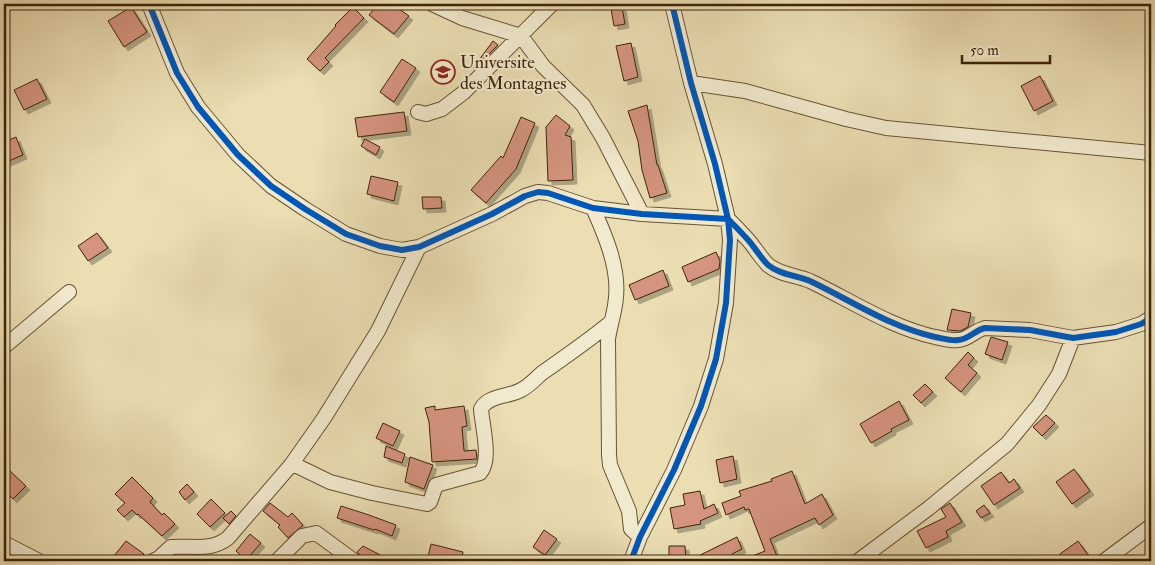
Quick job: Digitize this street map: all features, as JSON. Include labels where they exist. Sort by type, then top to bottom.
[{"type":"street","points":[[149,4],[177,73],[198,107],[238,155],[271,186],[306,209],[346,234],[380,246],[402,250],[419,247],[492,214],[525,196],[538,192],[548,193],[593,208],[642,214],[728,219],[767,264],[779,272],[808,280],[867,312],[925,335],[959,340],[967,338],[979,329],[985,328],[1030,330],[1073,338],[1116,332],[1141,324],[1151,318]]},
{"type":"street","points":[[418,112],[426,114],[435,112],[448,105],[463,93],[552,4]]},
{"type":"street","points":[[631,561],[640,537],[678,461],[701,406],[716,359],[726,303],[730,240],[728,219],[715,164],[691,83],[672,4]]},
{"type":"street","points":[[439,6],[462,18],[521,36],[543,66],[583,105],[642,214]]},
{"type":"street","points":[[691,83],[745,91],[886,128],[1151,153]]},
{"type":"street","points":[[593,208],[611,256],[617,286],[608,340],[608,455],[610,465],[630,510],[630,529],[640,537]]},
{"type":"street","points":[[158,560],[171,547],[214,546],[228,538],[290,465],[324,418],[378,331],[419,247]]},
{"type":"street","points":[[4,347],[69,292]]},
{"type":"street","points":[[290,465],[296,465],[330,482],[427,504],[430,502],[436,485],[480,473],[483,470],[486,460],[481,409],[483,404],[488,400],[523,389],[610,323]]},
{"type":"street","points":[[858,561],[936,503],[1007,444],[1039,404],[1059,374],[1073,338]]},
{"type":"street","points":[[1104,561],[1151,526]]},
{"type":"street","points":[[277,561],[302,536],[316,533],[354,561]]},
{"type":"street","points":[[4,544],[39,561]]},
{"type":"building","points":[[378,4],[392,4],[409,16],[394,34],[369,15]]},
{"type":"building","points":[[131,7],[147,32],[124,47],[108,21]]},
{"type":"building","points":[[353,7],[364,18],[325,58],[329,62],[320,71],[307,59],[335,25]]},
{"type":"building","points":[[622,7],[625,24],[614,26],[611,9]]},
{"type":"building","points":[[493,41],[498,45],[474,69],[473,68]]},
{"type":"building","points":[[631,43],[638,77],[624,81],[616,46]]},
{"type":"building","points":[[402,59],[416,68],[394,102],[380,92]]},
{"type":"building","points":[[1040,76],[1053,101],[1034,111],[1021,86]]},
{"type":"building","points":[[37,79],[47,99],[24,110],[14,90]]},
{"type":"building","points":[[647,105],[657,165],[667,193],[650,198],[642,170],[638,141],[628,111]]},
{"type":"building","points":[[404,112],[407,131],[358,137],[355,118]]},
{"type":"building","points":[[556,115],[570,126],[565,135],[571,137],[573,180],[548,181],[546,127]]},
{"type":"building","points":[[521,117],[535,123],[516,169],[486,203],[471,190],[501,156],[503,158]]},
{"type":"building","points":[[16,137],[23,155],[4,163],[4,142]]},
{"type":"building","points":[[365,139],[380,147],[376,155],[361,146]]},
{"type":"building","points":[[371,176],[398,182],[394,201],[367,194]]},
{"type":"building","points":[[422,197],[441,197],[442,208],[423,209]]},
{"type":"building","points":[[97,233],[108,248],[88,261],[78,246]]},
{"type":"building","points":[[716,252],[720,261],[719,269],[688,282],[682,267]]},
{"type":"building","points":[[663,270],[669,286],[635,300],[629,285]]},
{"type":"building","points":[[952,309],[971,313],[968,327],[960,331],[947,330]]},
{"type":"building","points":[[991,337],[1008,342],[1002,360],[985,354]]},
{"type":"building","points":[[968,352],[974,358],[968,365],[977,373],[961,392],[945,378]]},
{"type":"building","points":[[925,384],[933,392],[921,403],[913,395]]},
{"type":"building","points":[[899,401],[909,420],[891,429],[892,431],[871,443],[860,424]]},
{"type":"building","points":[[435,406],[435,410],[464,406],[467,426],[462,427],[464,451],[476,450],[477,459],[432,462],[429,422],[425,408]]},
{"type":"building","points":[[1046,415],[1055,423],[1042,436],[1033,427]]},
{"type":"building","points":[[383,423],[400,431],[393,446],[376,438]]},
{"type":"building","points":[[386,446],[405,454],[402,463],[384,457]]},
{"type":"building","points":[[733,456],[737,479],[720,483],[716,460]]},
{"type":"building","points":[[410,457],[433,465],[424,489],[405,482]]},
{"type":"building","points":[[1074,469],[1090,491],[1072,504],[1056,482]]},
{"type":"building","points":[[10,471],[26,486],[13,499],[4,490],[4,478]]},
{"type":"building","points":[[792,471],[805,504],[822,494],[833,515],[819,525],[815,518],[770,539],[779,561],[740,561],[765,551],[749,509],[745,510],[744,507],[726,515],[722,503],[741,496],[739,491],[772,481],[771,479]]},
{"type":"building","points":[[1001,472],[1009,483],[1014,479],[1020,488],[994,505],[981,486]]},
{"type":"building","points":[[132,477],[153,498],[150,502],[162,515],[164,513],[175,524],[162,536],[132,510],[124,517],[117,510],[125,503],[115,494]]},
{"type":"building","points":[[187,484],[194,492],[185,500],[179,492]]},
{"type":"building","points":[[700,491],[704,509],[714,504],[718,513],[700,521],[701,524],[674,529],[670,508],[685,505],[683,494]]},
{"type":"building","points":[[211,499],[225,513],[210,527],[197,514]]},
{"type":"building","points":[[270,503],[288,517],[292,513],[303,525],[288,538],[278,527],[280,525],[263,511]]},
{"type":"building","points":[[950,503],[962,522],[946,531],[948,537],[926,548],[917,531],[946,517],[941,509]]},
{"type":"building","points":[[984,505],[990,513],[981,518],[976,511]]},
{"type":"building","points":[[341,506],[396,525],[392,536],[337,518]]},
{"type":"building","points":[[231,511],[236,516],[229,524],[223,518]]},
{"type":"building","points":[[544,530],[557,539],[545,555],[533,547]]},
{"type":"building","points":[[250,534],[261,543],[246,560],[236,551]]},
{"type":"building","points":[[737,537],[742,549],[723,561],[688,561]]},
{"type":"building","points":[[126,541],[144,554],[138,561],[121,561],[114,556]]},
{"type":"building","points":[[1078,541],[1088,555],[1079,561],[1065,561],[1060,554]]},
{"type":"building","points":[[431,544],[463,552],[461,561],[427,561]]},
{"type":"building","points":[[363,546],[392,561],[363,561],[357,552]]},
{"type":"building","points":[[669,546],[685,546],[686,561],[669,561]]},
{"type":"cycle path","points":[[149,4],[177,73],[198,107],[238,155],[271,186],[305,209],[346,234],[380,246],[402,250],[419,247],[492,214],[525,196],[538,192],[548,193],[593,208],[642,214],[728,219],[749,241],[765,262],[773,268],[810,281],[902,327],[935,337],[962,340],[985,328],[1030,330],[1073,338],[1116,332],[1141,324],[1151,318]]},
{"type":"cycle path","points":[[631,561],[640,537],[674,470],[701,406],[716,359],[726,303],[730,240],[728,219],[715,164],[691,83],[672,4]]},
{"type":"place","name":"Universite des Montagnes","points":[[443,72]]}]
